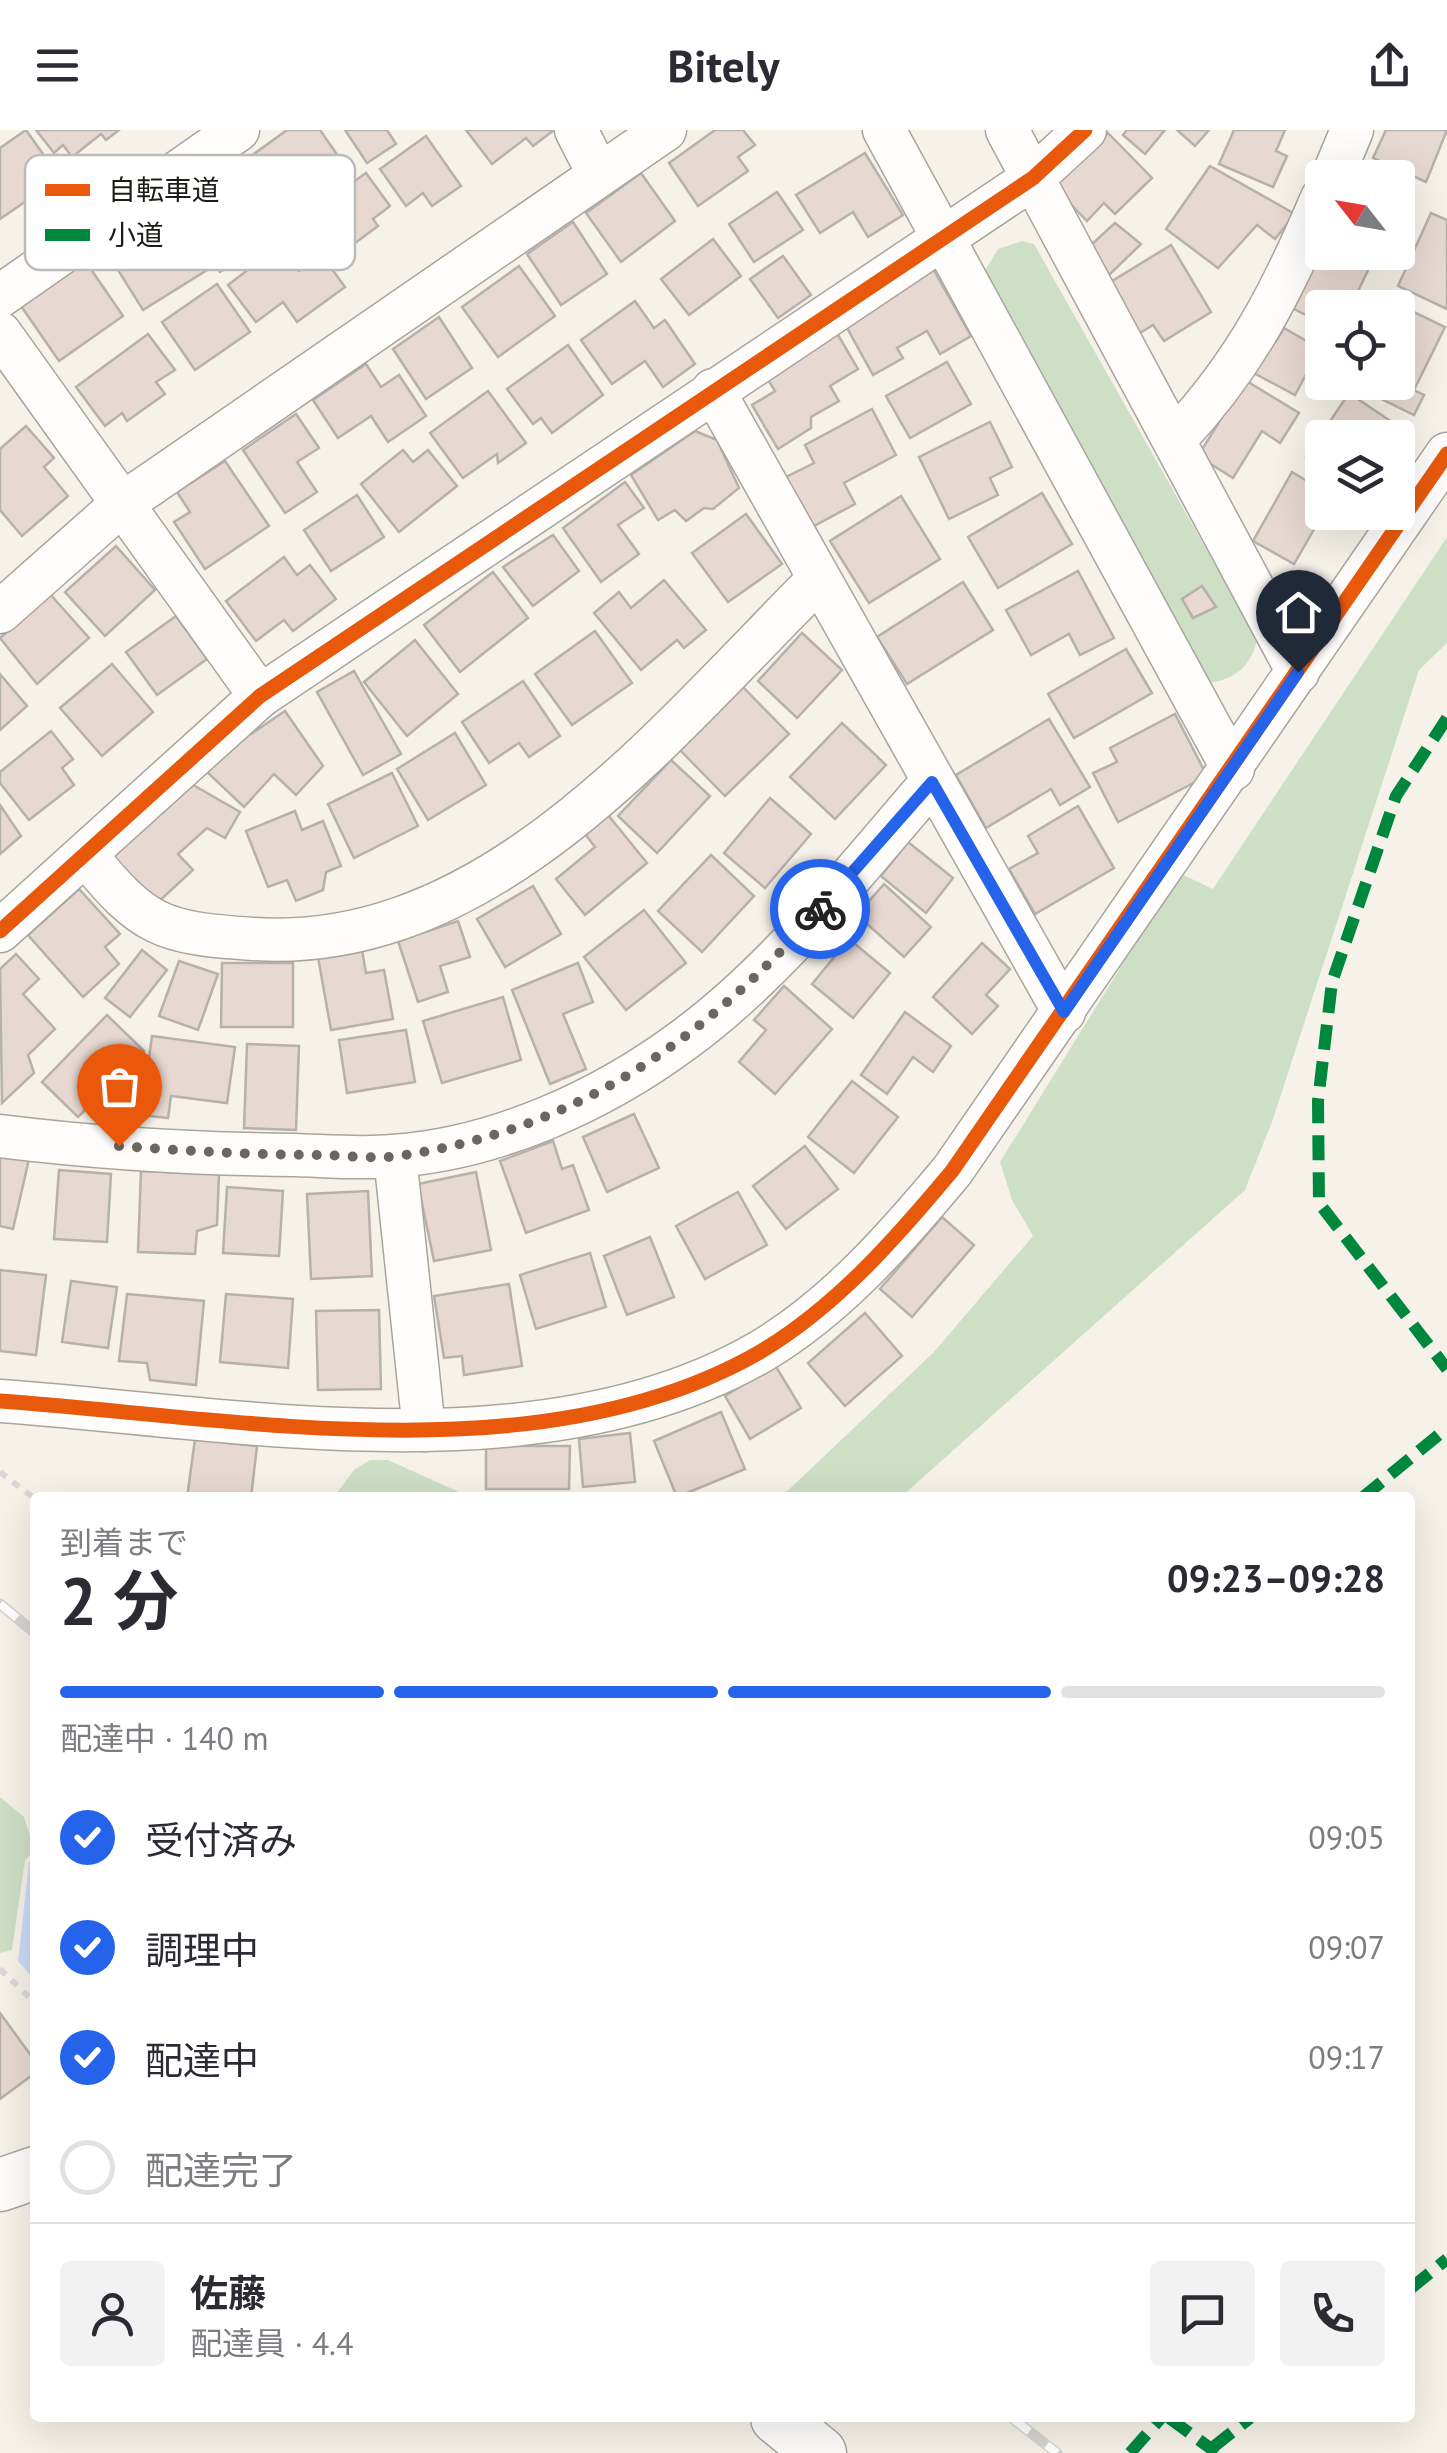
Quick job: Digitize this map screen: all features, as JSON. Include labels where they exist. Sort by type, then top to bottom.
[{"type":"street","points":[[202,155],[238,130]]},
{"type":"street","points":[[576,130],[599,175]]},
{"type":"street","points":[[0,612],[122,504],[665,130]]},
{"type":"street","points":[[884,130],[1233,769]]},
{"type":"street","points":[[1006,130],[1176,438],[1298,672]]},
{"type":"street","points":[[0,931],[260,696],[1033,178],[1084,130]]},
{"type":"street","points":[[1340,160],[1352,130]]},
{"type":"street","points":[[1176,438],[1216,394],[1280,298],[1305,238]]},
{"type":"street","points":[[0,296],[37,270]]},
{"type":"street","points":[[0,333],[260,696]]},
{"type":"street","points":[[714,390],[1064,1012]]},
{"type":"street","points":[[0,1402],[215,1420],[474,1431],[593,1414],[705,1378],[761,1351],[833,1298],[892,1244],[952,1171],[1447,454]]},
{"type":"street","points":[[86,854],[124,902],[163,926],[209,936],[271,941],[342,937],[406,916],[469,888],[530,853],[582,812],[818,580]]},
{"type":"street","points":[[0,1136],[232,1154],[395,1156],[481,1139],[564,1112],[624,1080],[687,1038],[747,986],[932,782]]},
{"type":"street","points":[[395,1156],[424,1430]]},
{"type":"street","points":[[0,2186],[30,2175]]},
{"type":"street","points":[[782,2422],[820,2453]]},
{"type":"path","points":[[0,1472],[30,1496]]},
{"type":"path","points":[[0,1969],[30,1998]]},
{"type":"green space","points":[[1022,241],[1034,244],[1257,639],[1246,664],[1226,679],[1208,683],[984,272],[998,249]]},
{"type":"green space","points":[[1447,537],[1447,643],[1419,670],[1273,1119],[1245,1190],[907,1492],[786,1492],[933,1353],[1033,1236],[1012,1200],[1000,1162],[1179,873],[1213,889]]},
{"type":"green space","points":[[370,1460],[388,1460],[459,1492],[338,1492],[354,1470]]},
{"type":"green space","points":[[0,1797],[24,1817],[30,1836],[30,1856],[25,1860],[12,1950],[0,1953]]},
{"type":"water","points":[[29,1862],[30,1974],[18,1961]]},
{"type":"building","points":[[26,130],[44,155],[25,155],[25,202],[0,219],[0,148]]},
{"type":"building","points":[[36,130],[119,130],[106,140],[101,134],[75,155],[63,145],[54,153]]},
{"type":"building","points":[[287,130],[320,130],[337,155],[252,155]]},
{"type":"building","points":[[345,130],[387,130],[396,144],[367,163]]},
{"type":"building","points":[[466,130],[554,130],[533,146],[526,138],[492,164]]},
{"type":"building","points":[[715,130],[743,130],[755,145],[738,157],[748,171],[698,206],[669,163]]},
{"type":"building","points":[[1127,130],[1165,130],[1145,154],[1123,135]]},
{"type":"building","points":[[1177,130],[1209,130],[1195,146]]},
{"type":"building","points":[[1234,130],[1285,130],[1276,151],[1287,156],[1273,187],[1219,164]]},
{"type":"building","points":[[1386,130],[1447,130],[1426,182],[1415,177],[1415,160],[1373,158]]},
{"type":"building","points":[[1108,133],[1152,178],[1115,214],[1104,203],[1087,221],[1053,186]]},
{"type":"building","points":[[426,136],[461,186],[432,206],[423,193],[406,206],[380,169]]},
{"type":"building","points":[[865,153],[903,215],[868,237],[853,212],[820,233],[796,195]]},
{"type":"building","points":[[1210,166],[1295,214],[1275,239],[1257,225],[1218,268],[1166,229]]},
{"type":"building","points":[[366,173],[390,206],[373,219],[378,226],[355,243],[355,181]]},
{"type":"building","points":[[641,173],[675,221],[621,262],[586,213]]},
{"type":"building","points":[[777,192],[803,230],[754,262],[729,224]]},
{"type":"building","points":[[1431,213],[1447,220],[1447,309],[1415,294],[1415,290],[1398,286],[1405,270],[1415,270],[1415,248]]},
{"type":"building","points":[[573,222],[607,274],[561,305],[527,254]]},
{"type":"building","points":[[1115,223],[1141,244],[1109,275],[1091,245]]},
{"type":"building","points":[[713,239],[741,276],[689,315],[661,279]]},
{"type":"building","points":[[1171,245],[1211,312],[1164,341],[1153,325],[1140,333],[1109,283]]},
{"type":"building","points":[[783,256],[811,295],[778,318],[750,279]]},
{"type":"building","points":[[519,266],[555,316],[498,357],[462,307]]},
{"type":"building","points":[[932,267],[971,336],[940,354],[927,331],[897,348],[903,358],[873,375],[841,317]]},
{"type":"building","points":[[74,270],[91,270],[123,316],[59,361],[21,306]]},
{"type":"building","points":[[118,270],[207,270],[143,310]]},
{"type":"building","points":[[248,270],[333,270],[345,287],[297,322],[283,302],[256,322],[228,285]]},
{"type":"building","points":[[1308,270],[1368,270],[1359,290],[1305,290],[1305,314],[1290,307]]},
{"type":"building","points":[[217,284],[250,332],[195,370],[162,322]]},
{"type":"building","points":[[635,301],[654,328],[665,320],[695,364],[663,387],[645,361],[612,384],[581,340]]},
{"type":"building","points":[[1415,312],[1445,327],[1415,388]]},
{"type":"building","points":[[439,317],[472,368],[426,399],[393,349]]},
{"type":"building","points":[[834,328],[858,369],[830,386],[839,401],[811,417],[811,428],[778,449],[752,405],[775,391],[762,370]]},
{"type":"building","points":[[1284,328],[1305,340],[1305,376],[1295,395],[1250,371],[1269,337],[1276,341]]},
{"type":"building","points":[[148,334],[175,370],[156,382],[165,394],[127,421],[122,413],[105,426],[76,387]]},
{"type":"building","points":[[568,345],[603,395],[552,433],[541,418],[533,424],[507,389]]},
{"type":"building","points":[[947,362],[971,404],[910,438],[886,396]]},
{"type":"building","points":[[366,364],[381,387],[399,375],[426,416],[388,442],[371,416],[338,438],[313,400]]},
{"type":"building","points":[[1245,380],[1299,413],[1280,443],[1262,431],[1233,478],[1198,456]]},
{"type":"building","points":[[1415,390],[1424,395],[1414,415],[1383,400],[1415,400]]},
{"type":"building","points":[[488,391],[526,443],[498,463],[497,454],[463,478],[430,433]]},
{"type":"building","points":[[1344,400],[1359,400],[1389,420],[1331,420]]},
{"type":"building","points":[[872,409],[896,455],[844,483],[855,504],[812,527],[786,477],[814,463],[805,445]]},
{"type":"building","points":[[296,414],[319,448],[297,462],[317,492],[285,513],[243,450]]},
{"type":"building","points":[[990,422],[1012,467],[990,478],[998,495],[949,519],[919,457]]},
{"type":"building","points":[[26,426],[54,458],[44,467],[68,496],[22,536],[0,510],[0,449]]},
{"type":"building","points":[[695,431],[717,440],[739,488],[713,509],[704,508],[686,521],[675,510],[658,520],[631,475]]},
{"type":"building","points":[[403,450],[413,462],[428,450],[457,486],[399,532],[361,484]]},
{"type":"building","points":[[225,461],[269,526],[205,569],[174,522],[190,512],[177,492]]},
{"type":"building","points":[[1292,472],[1305,480],[1305,530],[1314,530],[1294,564],[1253,541]]},
{"type":"building","points":[[625,482],[644,508],[618,525],[639,554],[601,582],[563,528]]},
{"type":"building","points":[[1042,493],[1072,544],[998,588],[968,537]]},
{"type":"building","points":[[357,495],[384,537],[331,571],[304,530]]},
{"type":"building","points":[[901,496],[940,559],[869,603],[830,541]]},
{"type":"building","points":[[746,514],[782,564],[728,602],[692,553]]},
{"type":"building","points":[[553,535],[579,571],[533,606],[503,567]]},
{"type":"building","points":[[116,546],[155,590],[105,636],[65,592]]},
{"type":"building","points":[[284,557],[297,575],[310,565],[336,599],[293,631],[284,620],[256,641],[226,601]]},
{"type":"building","points":[[1078,571],[1114,638],[1080,655],[1069,634],[1031,655],[1006,610]]},
{"type":"building","points":[[493,572],[528,618],[460,672],[424,625]]},
{"type":"building","points":[[664,580],[706,630],[684,648],[677,640],[641,670],[594,613],[619,592],[631,608]]},
{"type":"building","points":[[963,582],[993,630],[907,684],[877,637]]},
{"type":"building","points":[[1202,586],[1216,607],[1193,618],[1182,599]]},
{"type":"building","points":[[50,594],[89,638],[37,684],[0,638]]},
{"type":"building","points":[[176,616],[207,659],[157,695],[126,652]]},
{"type":"building","points":[[595,631],[632,683],[572,725],[535,674]]},
{"type":"building","points":[[802,633],[842,670],[797,718],[758,681]]},
{"type":"building","points":[[415,640],[458,694],[407,736],[364,682]]},
{"type":"building","points":[[1126,649],[1152,693],[1074,738],[1048,694]]},
{"type":"building","points":[[112,664],[153,712],[102,756],[60,708]]},
{"type":"building","points":[[354,671],[401,754],[363,775],[317,692]]},
{"type":"building","points":[[0,674],[27,706],[0,730]]},
{"type":"building","points":[[523,681],[560,736],[529,757],[519,743],[489,763],[462,722]]},
{"type":"building","points":[[743,687],[789,734],[725,796],[679,749]]},
{"type":"building","points":[[285,711],[323,766],[296,795],[274,774],[244,807],[205,770],[242,730],[251,734]]},
{"type":"building","points":[[1175,714],[1207,776],[1118,822],[1093,773],[1117,762],[1110,748]]},
{"type":"building","points":[[1049,719],[1090,787],[1060,805],[1051,789],[986,828],[956,775]]},
{"type":"building","points":[[842,723],[886,765],[835,819],[790,777]]},
{"type":"building","points":[[51,731],[73,759],[62,768],[74,785],[29,820],[0,783],[0,772]]},
{"type":"building","points":[[455,733],[486,785],[428,820],[397,769]]},
{"type":"building","points":[[671,760],[710,796],[657,853],[618,816]]},
{"type":"building","points":[[392,773],[418,826],[354,858],[328,804]]},
{"type":"building","points":[[188,782],[240,812],[225,838],[207,828],[178,854],[193,870],[155,905],[109,854]]},
{"type":"building","points":[[770,798],[811,834],[765,888],[724,853]]},
{"type":"building","points":[[0,805],[21,836],[0,854]]},
{"type":"building","points":[[1078,806],[1114,868],[1035,914],[1009,869],[1038,853],[1028,836]]},
{"type":"building","points":[[604,810],[647,863],[585,915],[556,879],[595,847],[581,829]]},
{"type":"building","points":[[295,811],[302,830],[323,821],[341,866],[326,872],[323,890],[296,901],[287,880],[268,887],[246,831]]},
{"type":"building","points":[[908,842],[953,878],[926,913],[881,876]]},
{"type":"building","points":[[711,855],[754,896],[702,952],[658,911]]},
{"type":"building","points":[[884,884],[931,927],[904,957],[857,915]]},
{"type":"building","points":[[533,886],[561,934],[505,967],[477,919]]},
{"type":"building","points":[[79,889],[120,934],[105,947],[119,964],[83,997],[28,935]]},
{"type":"building","points":[[644,910],[686,963],[626,1010],[584,957]]},
{"type":"building","points":[[458,921],[470,957],[440,966],[448,992],[418,1002],[398,941]]},
{"type":"building","points":[[849,939],[890,973],[853,1018],[812,984]]},
{"type":"building","points":[[982,943],[1010,969],[986,995],[998,1006],[972,1034],[933,997]]},
{"type":"building","points":[[142,950],[167,970],[130,1017],[105,998]]},
{"type":"building","points":[[362,950],[366,973],[384,970],[393,1019],[331,1030],[318,957]]},
{"type":"building","points":[[16,954],[39,979],[23,994],[55,1029],[28,1055],[34,1073],[2,1103],[0,969]]},
{"type":"building","points":[[179,961],[218,974],[198,1030],[159,1016]]},
{"type":"building","points":[[222,963],[293,963],[293,1027],[221,1027]]},
{"type":"building","points":[[578,963],[593,1002],[563,1014],[586,1069],[550,1084],[512,990]]},
{"type":"building","points":[[784,986],[832,1029],[775,1094],[739,1062],[766,1030],[754,1020]]},
{"type":"building","points":[[503,997],[521,1060],[442,1083],[423,1021]]},
{"type":"building","points":[[905,1012],[951,1046],[933,1072],[913,1057],[887,1094],[861,1075]]},
{"type":"building","points":[[107,1015],[144,1051],[78,1117],[42,1082]]},
{"type":"building","points":[[406,1030],[415,1082],[347,1093],[339,1040]]},
{"type":"building","points":[[152,1036],[235,1047],[227,1103],[171,1096],[168,1118],[141,1115]]},
{"type":"building","points":[[247,1044],[299,1046],[296,1130],[244,1128]]},
{"type":"building","points":[[852,1081],[898,1117],[854,1173],[808,1137]]},
{"type":"building","points":[[634,1114],[659,1168],[607,1192],[583,1137]]},
{"type":"building","points":[[553,1141],[562,1169],[573,1165],[589,1210],[526,1233],[500,1161]]},
{"type":"building","points":[[805,1146],[838,1189],[786,1229],[753,1186]]},
{"type":"building","points":[[0,1153],[29,1159],[13,1229],[0,1226]]},
{"type":"building","points":[[59,1170],[111,1174],[107,1242],[54,1239]]},
{"type":"building","points":[[141,1171],[219,1174],[217,1225],[197,1231],[195,1254],[138,1252]]},
{"type":"building","points":[[476,1172],[491,1250],[434,1261],[418,1184]]},
{"type":"building","points":[[227,1187],[283,1191],[279,1256],[223,1253]]},
{"type":"building","points":[[368,1191],[372,1276],[311,1279],[307,1194]]},
{"type":"building","points":[[738,1192],[767,1245],[705,1279],[676,1226]]},
{"type":"building","points":[[942,1217],[974,1245],[912,1317],[880,1289]]},
{"type":"building","points":[[650,1237],[674,1297],[627,1315],[604,1256]]},
{"type":"building","points":[[590,1253],[606,1307],[536,1329],[520,1275]]},
{"type":"building","points":[[0,1270],[46,1275],[36,1355],[0,1351]]},
{"type":"building","points":[[71,1281],[117,1287],[108,1348],[62,1342]]},
{"type":"building","points":[[509,1284],[522,1366],[464,1375],[462,1356],[444,1358],[434,1296]]},
{"type":"building","points":[[127,1294],[204,1301],[196,1385],[150,1380],[147,1363],[119,1361]]},
{"type":"building","points":[[226,1294],[293,1299],[288,1368],[220,1362]]},
{"type":"building","points":[[379,1310],[381,1389],[318,1390],[316,1311]]},
{"type":"building","points":[[865,1313],[902,1356],[845,1406],[808,1363]]},
{"type":"building","points":[[775,1365],[801,1408],[750,1439],[725,1396]]},
{"type":"building","points":[[721,1412],[745,1469],[689,1492],[675,1492],[654,1441]]},
{"type":"building","points":[[630,1433],[635,1482],[583,1487],[579,1439]]},
{"type":"building","points":[[195,1439],[257,1446],[252,1492],[188,1492]]},
{"type":"building","points":[[486,1446],[570,1446],[569,1489],[486,1489]]},
{"type":"building","points":[[0,2013],[30,2054],[30,2077],[0,2099]]},
{"type":"railway","points":[[0,1604],[30,1629]]},
{"type":"railway","points":[[1017,2422],[1057,2453]]},
{"type":"marked path","points":[[1447,718],[1396,796],[1332,982],[1318,1101],[1319,1203],[1447,1369]]},
{"type":"marked path","points":[[1369,1492],[1447,1428]]},
{"type":"marked path","points":[[1415,2285],[1447,2259]]},
{"type":"marked path","points":[[1130,2453],[1157,2422]]},
{"type":"marked path","points":[[1174,2422],[1217,2453]]},
{"type":"marked path","points":[[1212,2448],[1245,2422]]},
{"type":"cycle path","points":[[0,931],[260,696],[1033,178],[1085,130]]},
{"type":"cycle path","points":[[0,1401],[288,1426],[388,1430],[487,1427],[583,1415],[675,1391],[760,1352],[788,1334],[864,1270],[952,1171],[1447,454]]},
{"type":"way so far","points":[[119,1146],[232,1154],[395,1156],[481,1139],[564,1112],[624,1080],[687,1038],[747,986],[820,909]]},
{"type":"route","points":[[820,909],[932,782],[1064,1012],[1298,672]]}]
